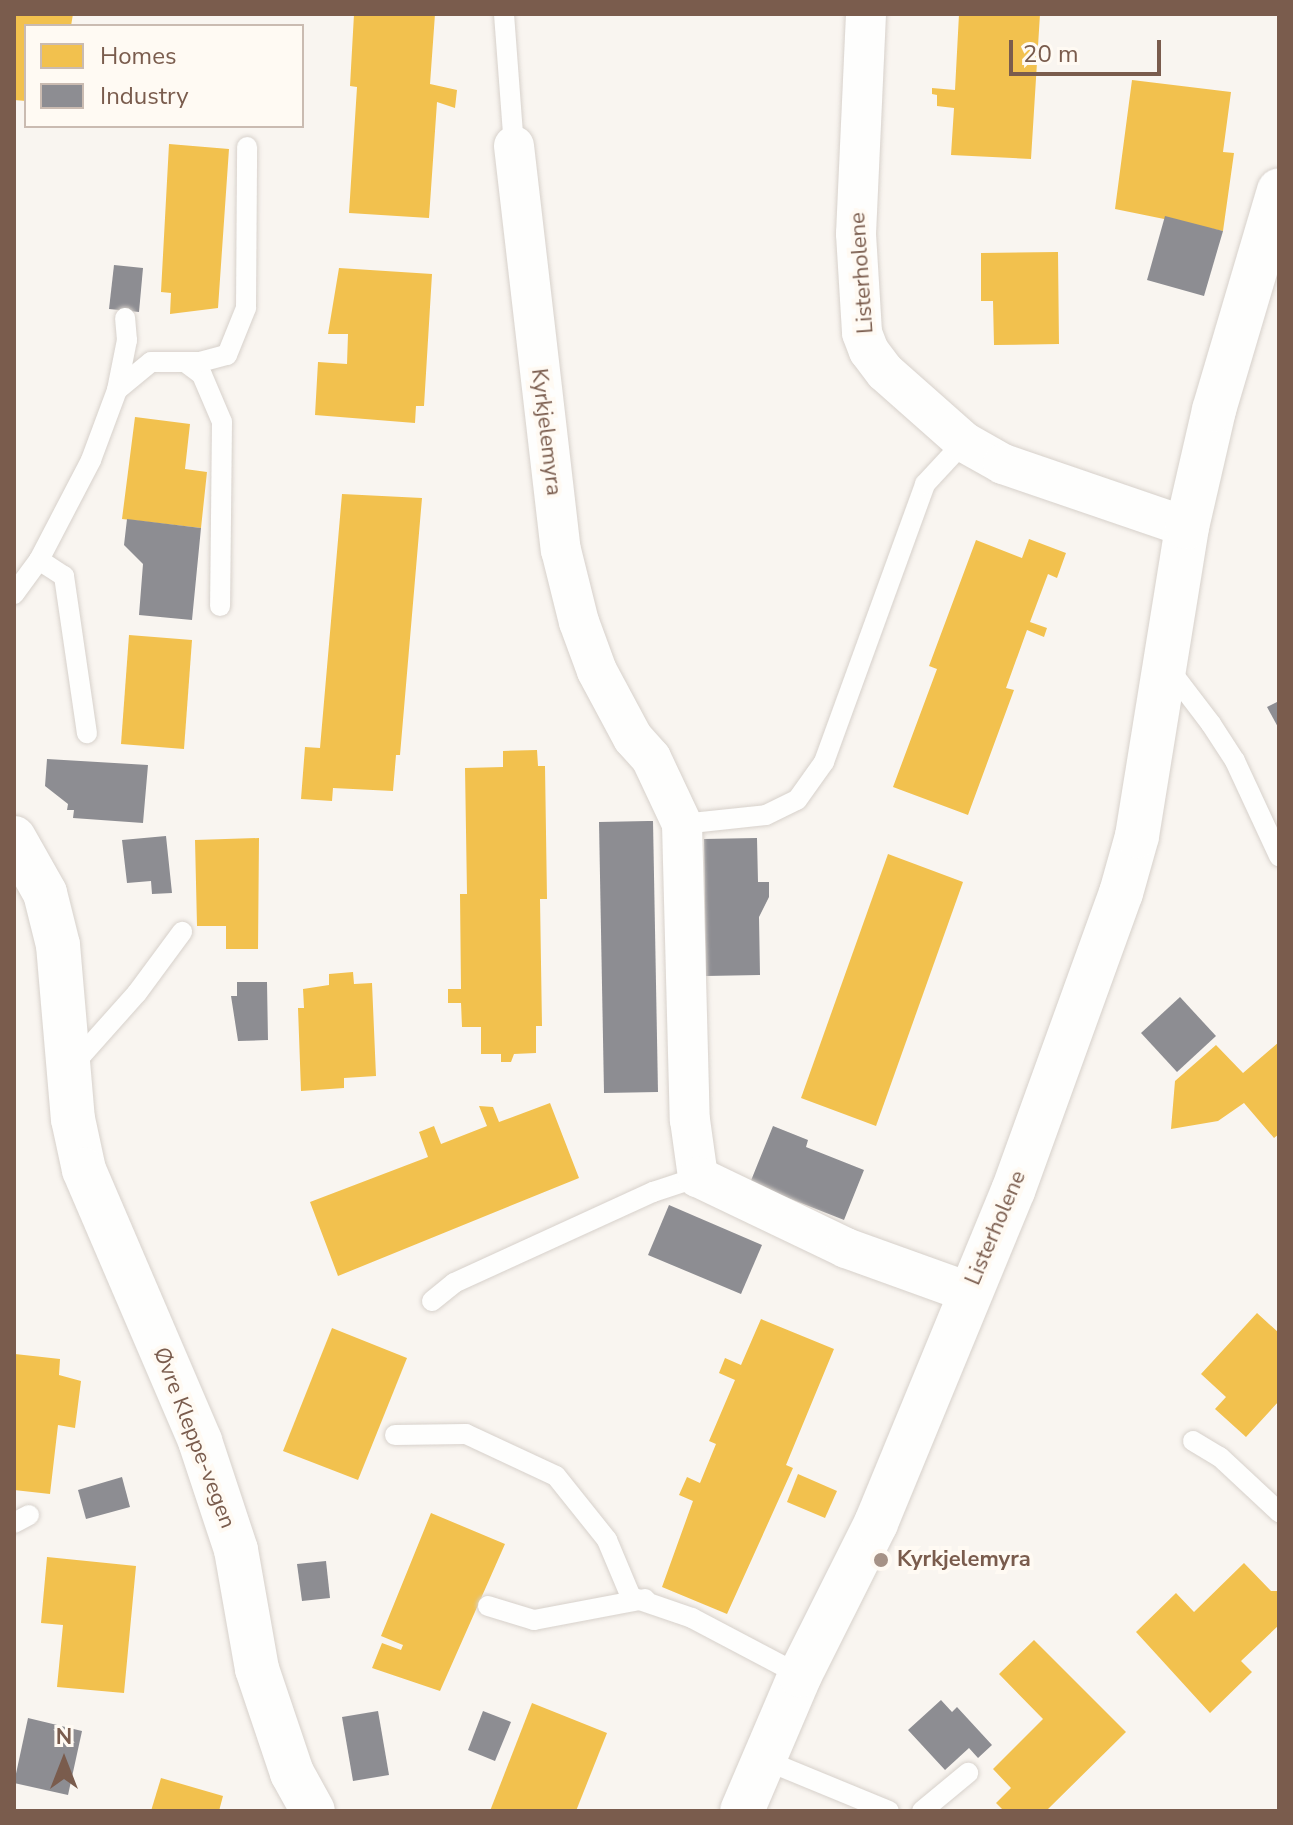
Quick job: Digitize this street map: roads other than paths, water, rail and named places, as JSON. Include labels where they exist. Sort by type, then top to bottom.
[{"type":"street","name":"Listerholene","points":[[866,14],[856,234],[862,333],[885,372],[964,442],[1074,492],[1187,527]]},
{"type":"street","name":"Kyrkjelemyra","points":[[514,146],[555,506],[575,608],[597,671],[633,738],[651,758],[682,824],[690,1120],[698,1177]]},
{"type":"street","name":"Listerholene","points":[[742,1811],[800,1675],[876,1523],[968,1292],[1013,1191],[1121,893],[1137,836],[1187,527],[1214,410],[1279,190]]},
{"type":"street","name":"Øvre Kleppe-vegen","points":[[14,838],[45,893],[64,982],[73,1119],[84,1170],[200,1441],[236,1550],[261,1682],[292,1773],[313,1811]]},
{"type":"street","points":[[698,1177],[846,1248],[968,1292]]},
{"type":"lane","name":"Kyrkjelemyra","points":[[504,14],[514,146]]},
{"type":"lane","points":[[117,390],[151,362],[185,362],[227,355],[246,308],[247,147]]},
{"type":"lane","points":[[14,594],[39,560],[91,460],[117,390],[127,340],[125,318]]},
{"type":"lane","points":[[185,362],[202,375],[222,422],[220,606]]},
{"type":"lane","points":[[682,824],[766,815],[797,800],[824,762],[925,484],[964,442]]},
{"type":"lane","points":[[39,560],[64,576],[87,733]]},
{"type":"lane","points":[[1162,675],[1176,678],[1235,761],[1279,856]]},
{"type":"lane","points":[[71,1067],[137,993],[182,932]]},
{"type":"lane","points":[[432,1301],[454,1283],[653,1192],[698,1177]]},
{"type":"lane","points":[[395,1435],[466,1434],[556,1476],[607,1540],[631,1597],[645,1599],[800,1675]]},
{"type":"lane","points":[[1193,1441],[1220,1457],[1279,1512]]},
{"type":"lane","points":[[488,1606],[534,1620],[645,1599]]},
{"type":"lane","points":[[765,1760],[889,1811]]},
{"type":"lane","points":[[922,1811],[968,1773]]},
{"type":"place","name":"Kyrkjelemyra","points":[[881,1560]]}]
